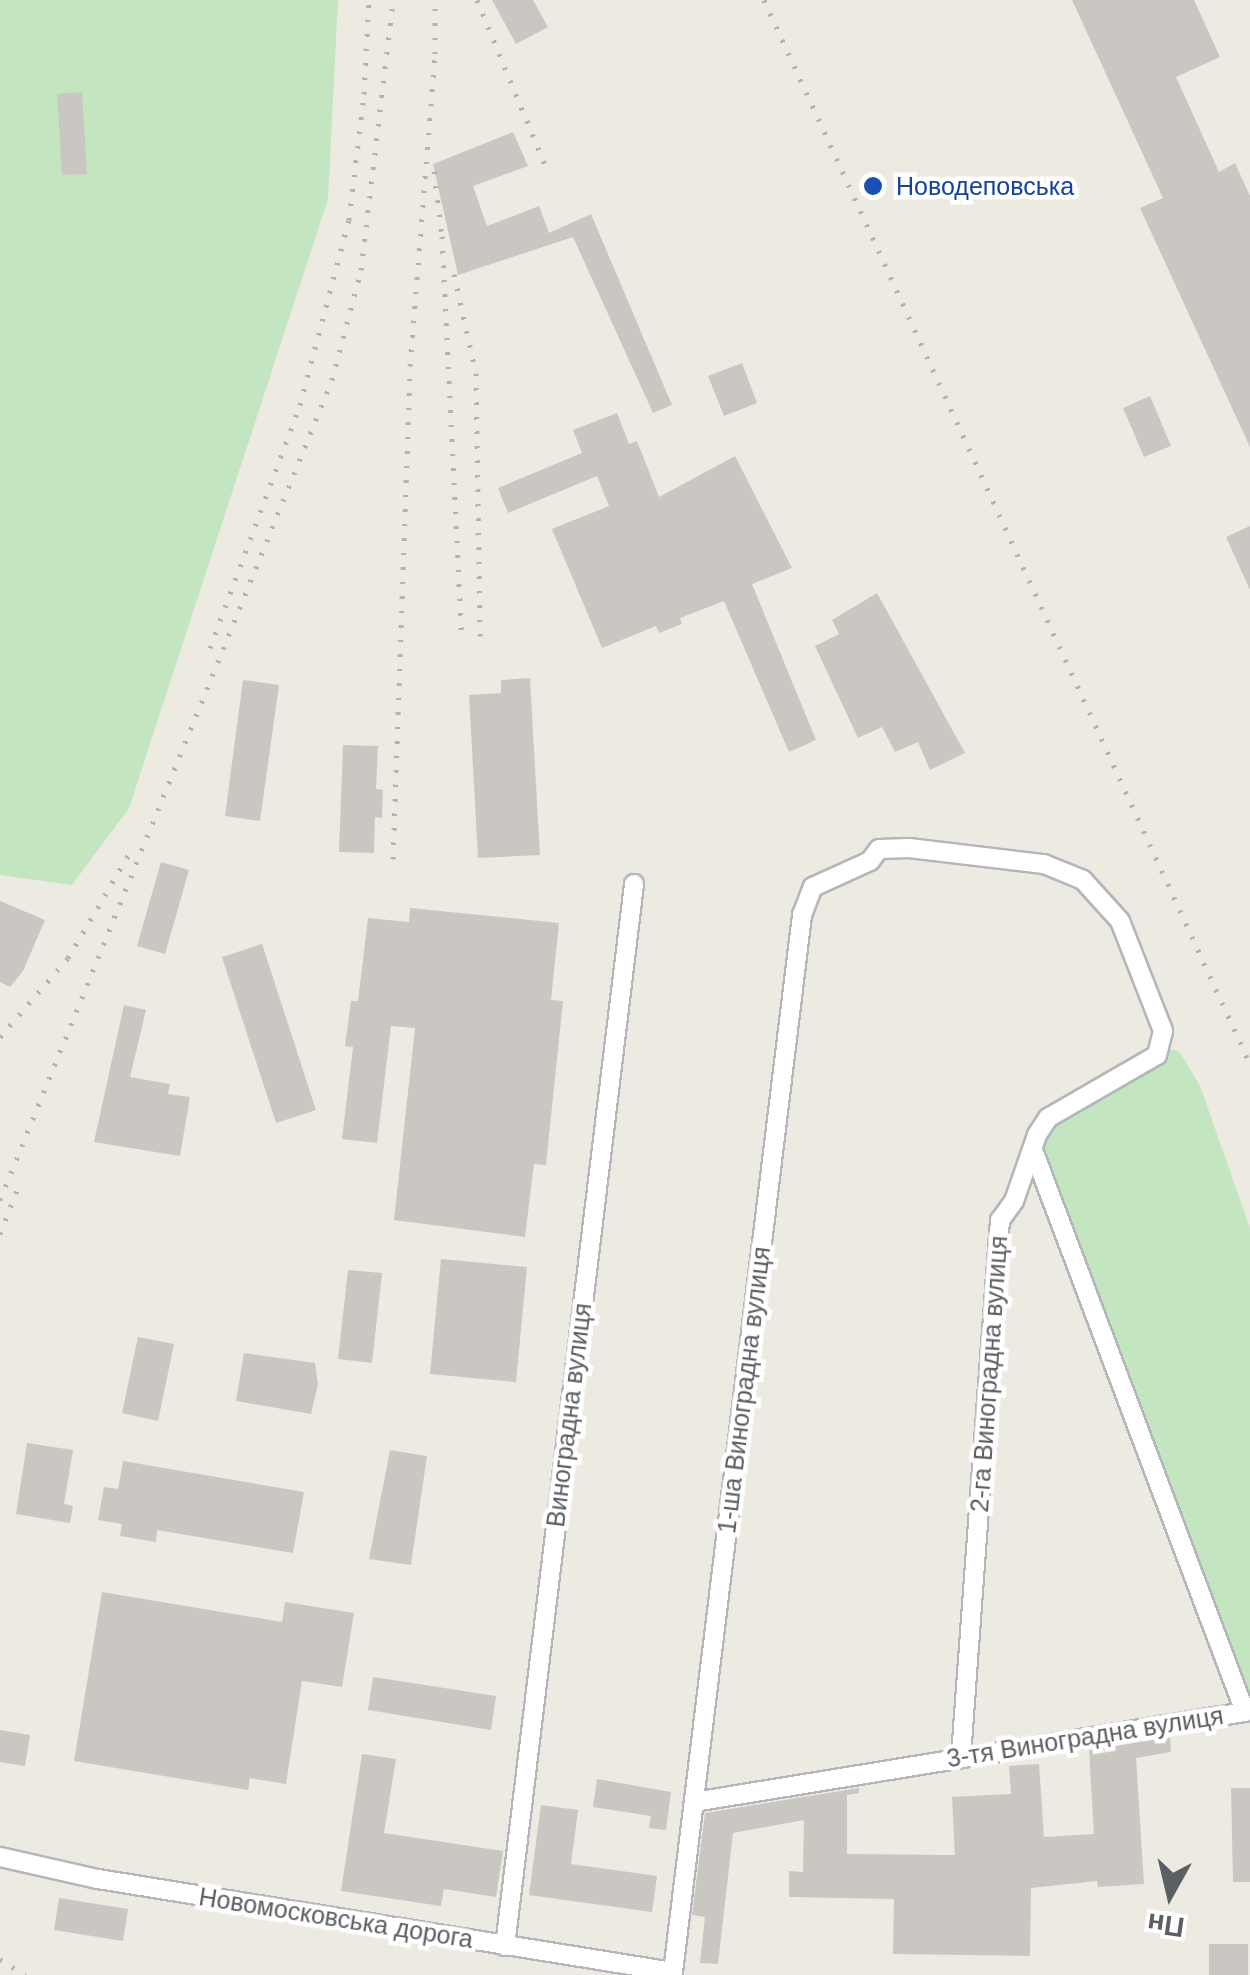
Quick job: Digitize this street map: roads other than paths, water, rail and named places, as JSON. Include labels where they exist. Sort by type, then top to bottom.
[{"type":"street","name":"2-га Виноградна вулиця","points":[[878,850],[909,848],[1044,864],[1082,880],[1120,921],[1163,1030],[1157,1055],[1048,1118],[1037,1135],[1014,1201],[1000,1220],[961,1756]]},
{"type":"street","name":"1-ша Виноградна вулиця","points":[[673,1972],[802,914],[814,887],[870,861],[878,850]]},
{"type":"street","name":"Виноградна вулиця","points":[[505,1946],[634,884]]},
{"type":"street","name":"3-тя Виноградна вулиця","points":[[694,1802],[1245,1712],[1035,1154]]},
{"type":"street","name":"Новомосковська дорога","points":[[0,1856],[98,1879],[673,1972]]},
{"type":"railway","points":[[210,648],[300,405],[349,220],[364,94],[369,0]]},
{"type":"railway","points":[[0,1200],[332,380],[361,270],[393,0]]},
{"type":"railway","points":[[393,859],[410,366],[435,54],[435,0]]},
{"type":"railway","points":[[477,0],[548,172]]},
{"type":"railway","points":[[764,0],[1250,1064]]},
{"type":"railway","points":[[434,171],[442,236],[462,640]]},
{"type":"railway","points":[[454,274],[476,373],[480,636]]},
{"type":"railway","points":[[0,1037],[68,958],[129,854]]},
{"type":"railway","points":[[0,1234],[18,1187]]},
{"type":"railway","points":[[0,1959],[25,1975]]},
{"type":"place","name":"Новодеповська","points":[[873,186]]}]
